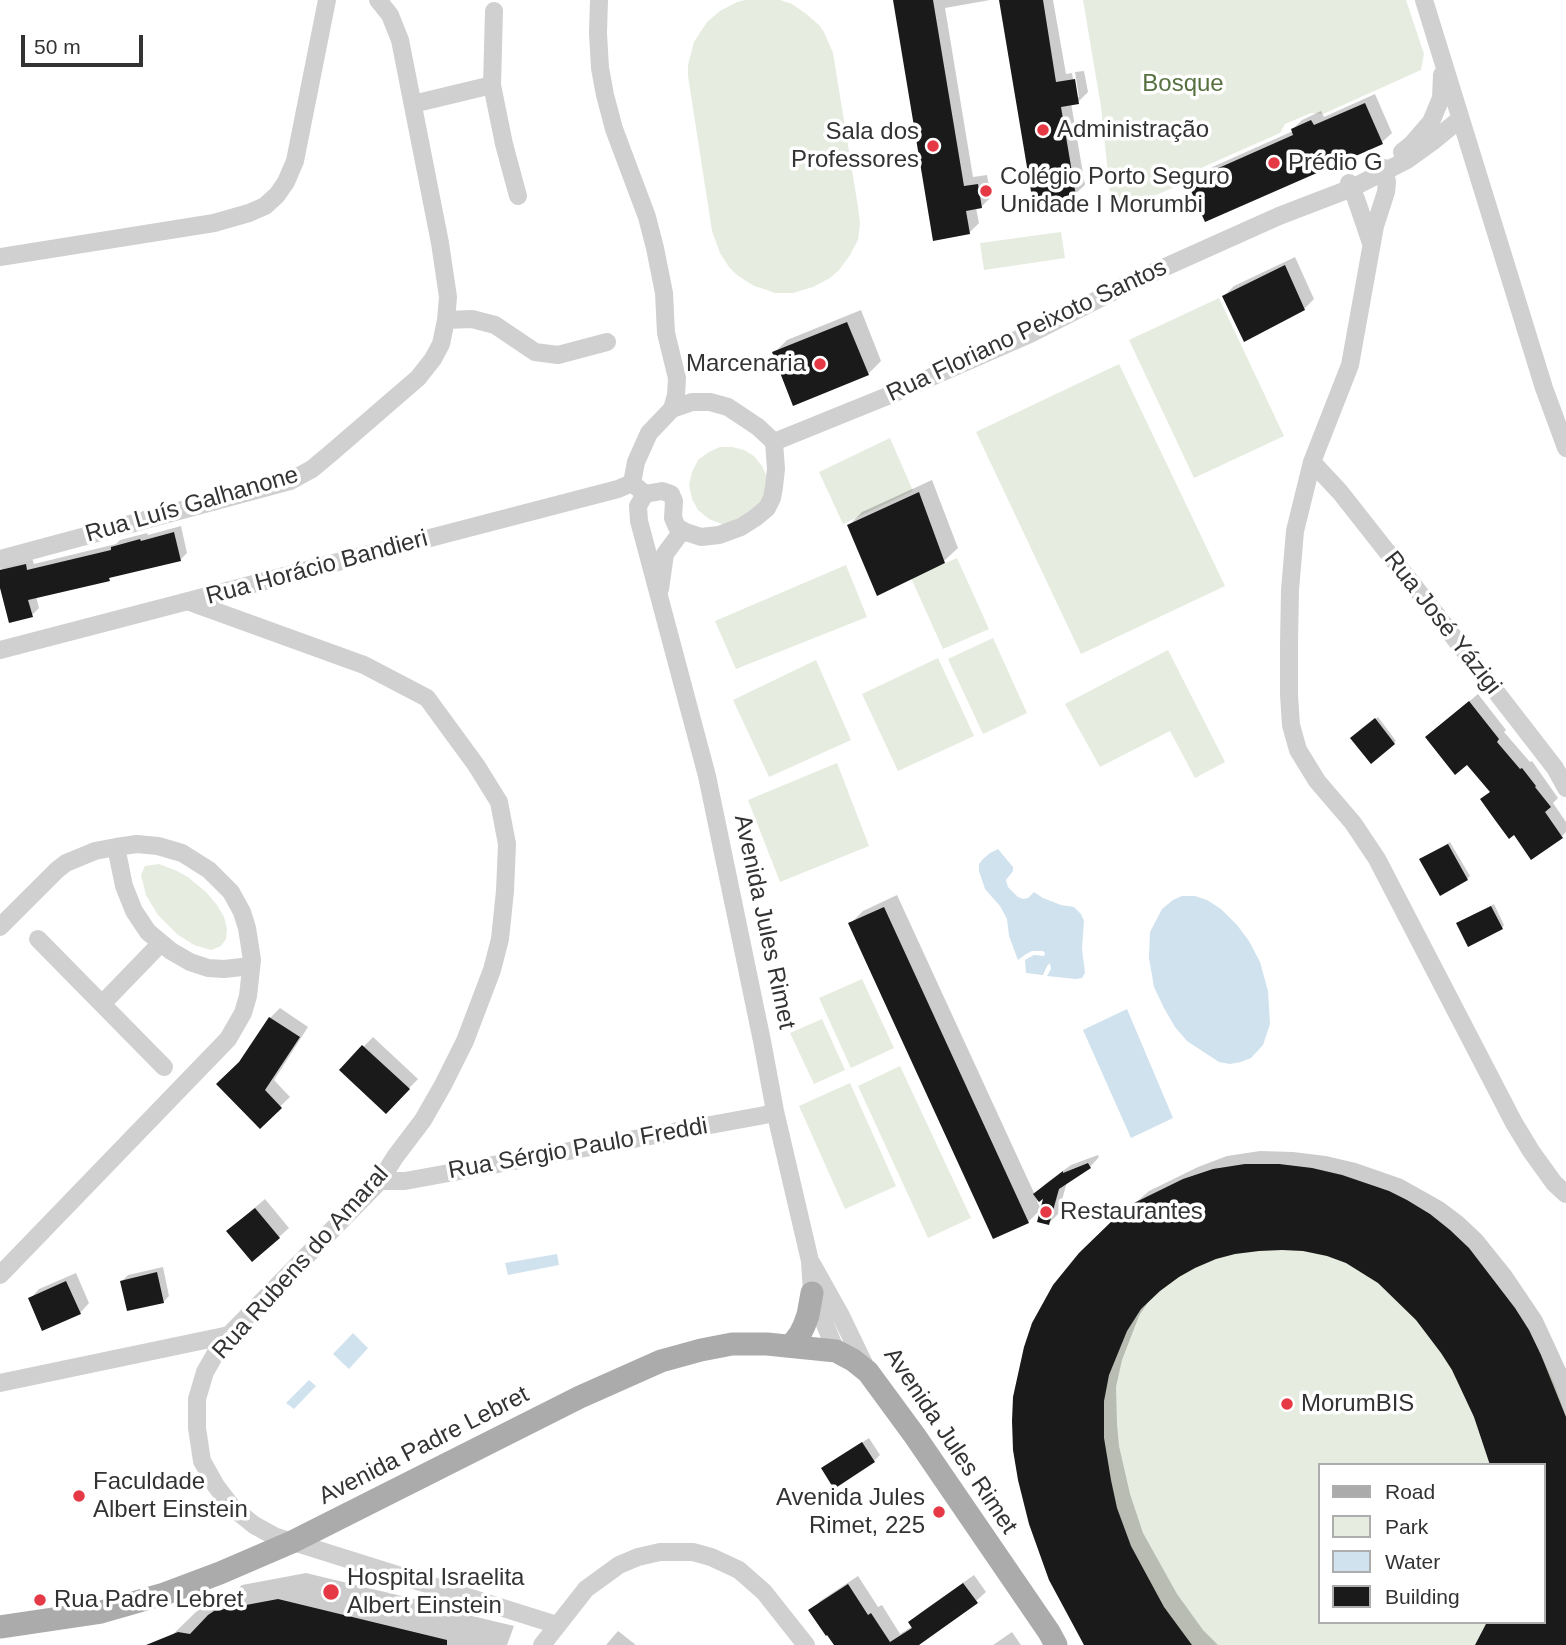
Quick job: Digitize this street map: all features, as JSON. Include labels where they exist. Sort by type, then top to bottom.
[{"type":"main road","points":[[791,1346],[804,1326],[812,1293]]},
{"type":"main road","name":"Avenida Padre Lebret","points":[[0,1627],[101,1612],[164,1594],[220,1573],[292,1542],[580,1397],[661,1361],[732,1345],[791,1346],[836,1351],[868,1372]]},
{"type":"main road","name":"Avenida Jules Rimet","points":[[868,1372],[915,1436],[1056,1645]]},
{"type":"street","points":[[0,257],[214,223],[249,214],[265,206],[286,182],[295,161],[327,0]]},
{"type":"street","name":"Rua Luís Galhanone","points":[[0,559],[290,481],[312,469],[418,378],[433,359],[441,344],[446,320],[448,297],[442,257],[400,40],[390,15],[378,0]]},
{"type":"street","points":[[599,0],[598,33],[604,95],[655,248],[664,293],[667,333],[677,378],[672,408],[649,433],[636,462],[639,488],[671,494],[674,501],[673,517],[677,527],[701,537],[730,532],[755,519],[767,508],[772,498],[776,469],[774,442],[758,427],[728,407],[710,402],[692,402],[672,408]]},
{"type":"street","points":[[1424,0],[1544,388],[1566,448]]},
{"type":"street","points":[[494,11],[492,85],[518,196]]},
{"type":"street","name":"Rua Floriano Peixoto Santos","points":[[1385,170],[1431,122],[1441,98],[1443,59]]},
{"type":"street","points":[[413,104],[492,85]]},
{"type":"street","name":"Rua Floriano Peixoto Santos","points":[[774,442],[1030,334],[1134,282],[1407,160],[1460,119]]},
{"type":"street","points":[[1385,170],[1386,192],[1375,226],[1350,365],[1312,462],[1295,531],[1290,590],[1291,725],[1298,750],[1317,781],[1353,823],[1377,859],[1514,1123],[1546,1172],[1566,1194]]},
{"type":"street","points":[[1350,185],[1372,246]]},
{"type":"street","points":[[446,320],[472,319],[495,326],[535,352],[558,355],[607,342]]},
{"type":"street","name":"Rua José Yázigi","points":[[1312,462],[1340,492],[1425,600],[1555,768],[1566,788]]},
{"type":"street","name":"Avenida Jules Rimet","points":[[639,488],[639,521],[707,776],[775,1111],[810,1261],[812,1293],[836,1351]]},
{"type":"street","name":"Rua Horácio Bandieri","points":[[0,650],[605,492],[639,488]]},
{"type":"street","name":"Avenida Jules Rimet","points":[[659,596],[665,554],[679,535],[686,532]]},
{"type":"street","name":"Rua Rubens do Amaral","points":[[190,602],[364,665],[427,698],[476,765],[499,802],[507,844],[500,939],[492,970],[443,1085],[380,1181],[229,1335],[217,1351],[205,1372],[197,1399],[197,1428],[202,1461],[233,1508],[254,1525],[274,1536],[557,1625]]},
{"type":"street","points":[[0,927],[66,863],[95,851],[116,847],[137,844],[158,846],[182,853],[209,870],[231,892],[247,928],[252,960],[243,1013],[228,1039],[0,1275]]},
{"type":"street","points":[[116,847],[124,886],[134,911],[148,932],[171,951],[208,968],[251,966]]},
{"type":"street","points":[[38,939],[164,1067]]},
{"type":"street","points":[[102,1004],[161,943]]},
{"type":"street","name":"Rua Sérgio Paulo Freddi","points":[[380,1181],[405,1181],[775,1111]]},
{"type":"street","name":"Avenida Jules Rimet","points":[[810,1261],[868,1372]]},
{"type":"street","points":[[0,1382],[229,1335]]},
{"type":"street","points":[[542,1645],[586,1589],[619,1565],[660,1552],[692,1552],[711,1557],[739,1570],[764,1592],[806,1645]]},
{"type":"green space","points":[[745,0],[780,0],[792,4],[819,25],[833,53],[858,207],[858,240],[839,270],[830,278],[793,293],[775,293],[754,286],[737,275],[720,253],[712,231],[688,65],[694,42],[707,22],[720,11]]},
{"type":"green space","name":"Bosque","points":[[1083,0],[1406,0],[1424,54],[1421,70],[1323,114],[1311,113],[1285,124],[1280,133],[1183,176],[1177,186],[1124,209],[1111,203],[1101,107]]},
{"type":"green space","points":[[1061,232],[1065,258],[984,270],[980,243]]},
{"type":"green space","points":[[1219,298],[1284,436],[1194,478],[1129,340]]},
{"type":"green space","points":[[1119,364],[1225,586],[1081,654],[976,432]]},
{"type":"green space","points":[[890,438],[913,491],[843,524],[819,472]]},
{"type":"green space","points":[[720,447],[744,450],[754,456],[767,477],[764,501],[735,523],[722,524],[709,519],[698,510],[689,485],[698,460]]},
{"type":"green space","points":[[957,558],[989,629],[943,649],[911,578]]},
{"type":"green space","points":[[846,565],[867,617],[736,669],[715,621]]},
{"type":"green space","points":[[993,638],[1027,713],[983,734],[948,659]]},
{"type":"green space","points":[[1168,650],[1225,762],[1195,778],[1170,731],[1100,767],[1065,704]]},
{"type":"green space","points":[[938,658],[974,736],[898,771],[862,694]]},
{"type":"green space","points":[[816,660],[851,740],[769,777],[733,700]]},
{"type":"green space","points":[[837,763],[869,846],[780,882],[748,800]]},
{"type":"green space","points":[[159,864],[188,877],[217,905],[227,929],[226,939],[221,946],[211,950],[194,945],[177,934],[158,915],[146,895],[141,875],[145,866]]},
{"type":"green space","points":[[862,979],[894,1048],[851,1068],[819,998]]},
{"type":"green space","points":[[822,1019],[845,1070],[814,1084],[790,1033]]},
{"type":"green space","points":[[900,1066],[971,1218],[928,1238],[858,1086]]},
{"type":"green space","points":[[850,1083],[896,1186],[845,1209],[799,1106]]},
{"type":"green space","name":"MorumBIS","points":[[1245,1164],[1279,1164],[1343,1175],[1389,1191],[1430,1214],[1469,1248],[1529,1330],[1554,1383],[1566,1417],[1566,1645],[1084,1645],[1049,1580],[1029,1524],[1018,1480],[1013,1397],[1032,1323],[1053,1285],[1079,1253],[1113,1220],[1134,1203],[1183,1179],[1213,1169]]},
{"type":"water","points":[[998,849],[1013,867],[1006,880],[1008,887],[1018,897],[1028,898],[1034,892],[1061,905],[1074,907],[1081,914],[1084,921],[1082,949],[1085,973],[1082,978],[1047,976],[1051,969],[1050,963],[1043,975],[1026,973],[1025,960],[1034,955],[1044,956],[1045,953],[1032,951],[1018,960],[1009,936],[1007,919],[985,889],[979,871],[979,864],[983,859]]},
{"type":"water","points":[[1182,896],[1207,900],[1221,909],[1249,941],[1260,962],[1268,991],[1270,1024],[1263,1045],[1251,1058],[1241,1062],[1219,1062],[1187,1041],[1175,1027],[1154,987],[1149,958],[1150,932],[1162,909]]},
{"type":"water","points":[[1127,1009],[1173,1118],[1131,1138],[1083,1030]]},
{"type":"water","points":[[557,1254],[559,1265],[508,1275],[505,1263]]},
{"type":"water","points":[[353,1333],[368,1348],[349,1369],[333,1354]]},
{"type":"water","points":[[309,1380],[316,1386],[294,1409],[286,1403]]},
{"type":"building","points":[[893,0],[933,0],[964,186],[978,184],[982,208],[966,211],[970,234],[933,241]]},
{"type":"building","points":[[999,0],[1043,0],[1056,82],[1075,79],[1079,104],[1061,107],[1076,196],[1033,203]]},
{"type":"building","name":"Prédio G","points":[[1365,103],[1383,144],[1205,222],[1187,182],[1293,135],[1291,129],[1311,120],[1314,125]]},
{"type":"building","points":[[1285,265],[1305,310],[1244,342],[1222,296]]},
{"type":"building","name":"Marcenaria","points":[[847,322],[869,375],[793,406],[772,352]]},
{"type":"building","points":[[919,492],[945,563],[877,596],[847,525]]},
{"type":"building","points":[[174,532],[181,561],[28,600],[33,617],[9,623],[0,588],[0,570],[26,564],[27,570]]},
{"type":"building","points":[[1469,701],[1499,739],[1497,742],[1520,769],[1522,768],[1551,807],[1545,812],[1563,838],[1531,860],[1514,835],[1509,839],[1480,799],[1490,792],[1467,765],[1455,775],[1425,737]]},
{"type":"building","points":[[1375,718],[1395,744],[1371,764],[1350,738]]},
{"type":"building","points":[[1448,844],[1468,880],[1440,896],[1419,859]]},
{"type":"building","points":[[1491,906],[1503,929],[1468,947],[1456,923]]},
{"type":"building","points":[[884,907],[1029,1223],[993,1239],[848,923]]},
{"type":"building","points":[[269,1017],[300,1037],[265,1090],[282,1108],[260,1129],[216,1084],[239,1062]]},
{"type":"building","points":[[362,1045],[410,1089],[386,1114],[339,1070]]},
{"type":"building","name":"Restaurantes","points":[[1088,1163],[1091,1168],[1059,1189],[1049,1225],[1037,1222],[1043,1199],[1039,1202],[1033,1194],[1063,1171]]},
{"type":"building","points":[[1245,1164],[1312,1168],[1389,1191],[1430,1214],[1450,1230],[1469,1248],[1515,1308],[1541,1355],[1566,1417],[1566,1645],[1475,1645],[1486,1624],[1545,1624],[1545,1463],[1489,1463],[1474,1417],[1452,1370],[1416,1320],[1378,1283],[1346,1263],[1303,1251],[1282,1250],[1235,1254],[1195,1268],[1160,1291],[1141,1309],[1127,1331],[1109,1375],[1104,1401],[1104,1438],[1111,1480],[1117,1508],[1131,1546],[1164,1607],[1192,1645],[1084,1645],[1049,1580],[1029,1524],[1018,1480],[1013,1450],[1013,1397],[1024,1347],[1032,1323],[1053,1285],[1079,1253],[1113,1220],[1134,1203],[1183,1179],[1213,1169]]},
{"type":"building","points":[[255,1208],[280,1238],[252,1262],[226,1231]]},
{"type":"building","points":[[157,1272],[164,1303],[127,1311],[120,1281]]},
{"type":"building","points":[[66,1281],[81,1314],[42,1331],[28,1298]]},
{"type":"building","points":[[862,1442],[875,1462],[834,1489],[821,1468]]},
{"type":"building","points":[[963,1583],[978,1603],[919,1645],[834,1645],[808,1610],[848,1584],[890,1642],[912,1628],[908,1622]]},
{"type":"building","points":[[278,1599],[447,1640],[447,1645],[146,1645],[178,1632],[190,1634],[214,1611]]},
{"type":"place","name":"Administração","points":[[1043,130]]},
{"type":"place","name":"Sala dos Professores","points":[[933,146]]},
{"type":"place","name":"Prédio G","points":[[1274,163]]},
{"type":"place","name":"Colégio Porto Seguro Unidade I Morumbi","points":[[986,191]]},
{"type":"place","name":"Marcenaria","points":[[820,364]]},
{"type":"place","name":"Restaurantes","points":[[1046,1212]]},
{"type":"place","name":"MorumBIS","points":[[1287,1404]]},
{"type":"place","name":"Faculdade Albert Einstein","points":[[79,1496]]},
{"type":"place","name":"Avenida Jules Rimet, 225","points":[[939,1512]]},
{"type":"place","name":"Hospital Israelita Albert Einstein","points":[[331,1592]]},
{"type":"place","name":"Rua Padre Lebret","points":[[40,1600]]}]
